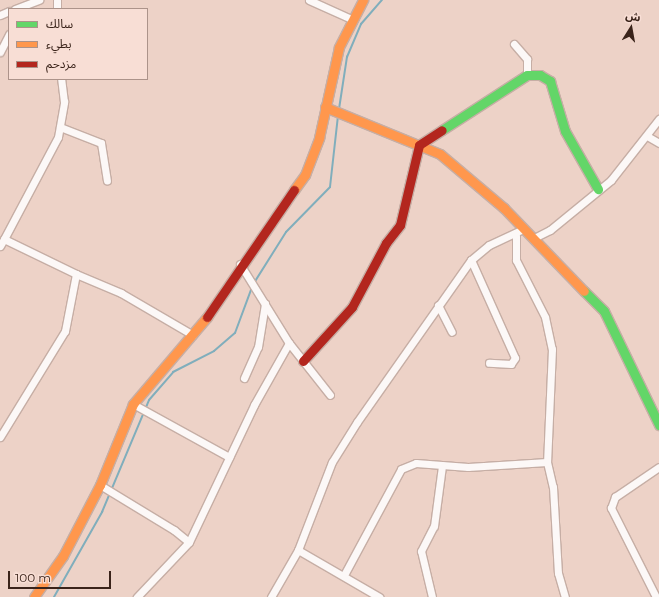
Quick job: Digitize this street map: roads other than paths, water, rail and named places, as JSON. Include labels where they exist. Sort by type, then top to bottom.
[{"type":"street","points":[[24,7],[39,0]]},
{"type":"street","points":[[309,0],[351,19]]},
{"type":"street","points":[[34,597],[63,556],[100,485],[137,407],[193,335],[240,264],[305,175],[319,138],[336,54],[351,19],[363,0]]},
{"type":"street","points":[[0,52],[8,36]]},
{"type":"street","points":[[514,44],[527,59],[527,75]]},
{"type":"street","points":[[303,361],[352,307],[386,243],[400,225],[419,144],[527,75],[540,75],[550,81],[565,130],[598,189]]},
{"type":"street","points":[[0,246],[45,164],[60,127],[64,102],[62,80]]},
{"type":"street","points":[[325,107],[335,109],[419,144],[449,160],[534,238],[604,312],[659,425]]},
{"type":"street","points":[[534,238],[550,230],[620,171],[659,119]]},
{"type":"street","points":[[60,127],[101,143],[107,181]]},
{"type":"street","points":[[647,136],[659,143]]},
{"type":"street","points":[[271,597],[298,550],[332,462],[438,304],[471,260],[489,245],[516,236],[524,229]]},
{"type":"street","points":[[516,236],[516,260],[545,317],[552,349],[547,462],[553,487],[558,573],[565,597]]},
{"type":"street","points":[[4,239],[76,274],[121,293],[193,335]]},
{"type":"street","points":[[471,260],[515,358],[511,364],[489,363]]},
{"type":"street","points":[[240,264],[289,343],[330,395]]},
{"type":"street","points":[[0,437],[65,331],[76,274]]},
{"type":"street","points":[[244,378],[258,347],[265,304]]},
{"type":"street","points":[[438,304],[452,332]]},
{"type":"street","points":[[137,597],[189,542],[229,457],[289,343]]},
{"type":"street","points":[[137,407],[229,457]]},
{"type":"street","points":[[344,575],[395,474],[416,463],[442,466],[547,462]]},
{"type":"street","points":[[432,597],[422,551],[434,526],[442,466]]},
{"type":"street","points":[[656,597],[611,508],[615,497],[659,467]]},
{"type":"street","points":[[100,485],[174,530],[189,542]]},
{"type":"street","points":[[298,550],[344,575],[379,597]]},
{"type":"waterway","points":[[339,109],[347,57],[361,24],[382,0]]},
{"type":"waterway","points":[[254,283],[286,232],[330,187],[338,116]]},
{"type":"waterway","points":[[54,597],[102,512],[149,400],[173,372],[214,351],[235,333],[252,287]]}]
